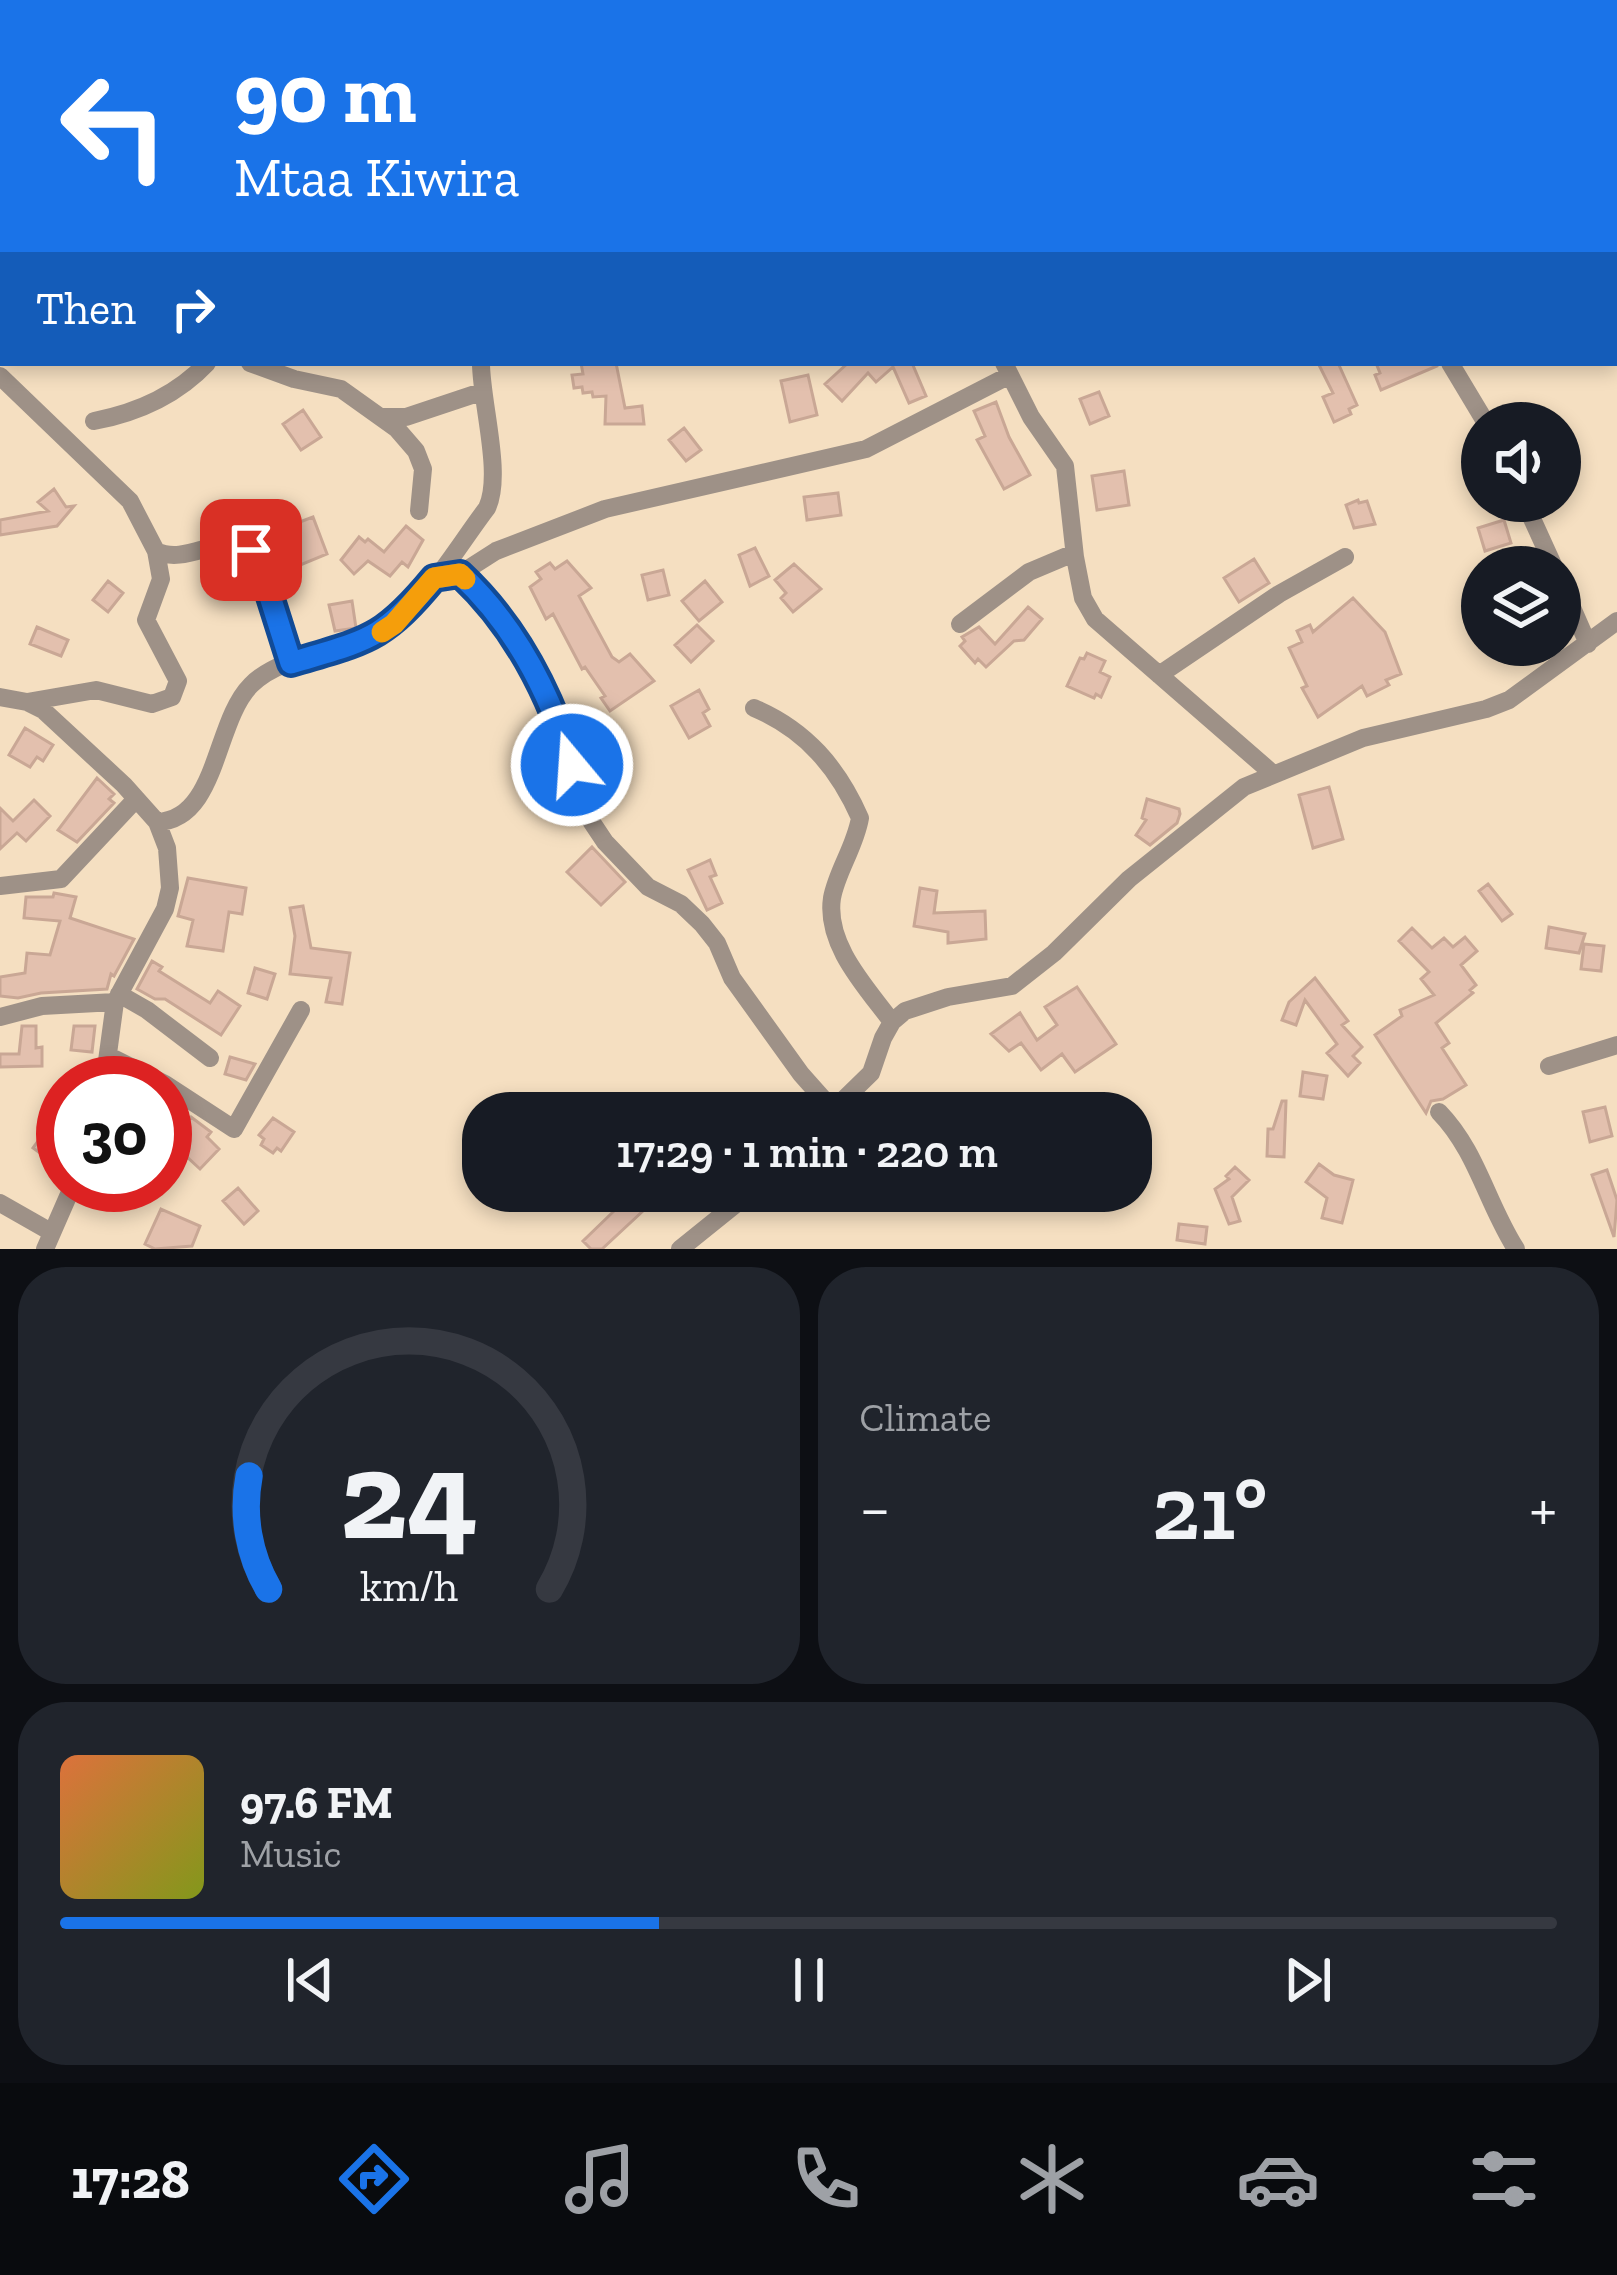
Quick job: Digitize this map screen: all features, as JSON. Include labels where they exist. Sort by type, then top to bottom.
[{"type":"street","points":[[94,421],[150,404],[203,366]]},
{"type":"street","points":[[258,366],[294,380],[341,389],[383,417],[416,451],[423,469],[418,511]]},
{"type":"street","points":[[157,821],[173,821],[194,803],[207,782],[226,724],[245,691],[272,669],[372,638],[394,624],[491,499],[481,366]]},
{"type":"street","points":[[1452,366],[1473,402]]},
{"type":"street","points":[[434,578],[460,574],[496,551],[605,509],[866,449],[1007,369],[1036,424],[1062,457],[1083,598],[1095,619],[1272,773]]},
{"type":"street","points":[[0,376],[130,501],[156,551],[161,578],[147,626],[178,681],[172,697],[152,704],[96,690],[27,702],[0,697]]},
{"type":"street","points":[[383,417],[406,417],[482,392]]},
{"type":"street","points":[[156,551],[174,556],[239,543],[251,550],[291,663]]},
{"type":"street","points":[[960,624],[1029,572],[1074,553]]},
{"type":"street","points":[[1159,675],[1279,594],[1345,557]]},
{"type":"street","points":[[460,574],[500,618],[550,698],[591,821],[604,842],[648,887],[681,904],[702,924],[717,943],[732,978],[816,1092]]},
{"type":"street","points":[[851,1092],[871,1072],[892,1022],[919,1004],[1012,986],[1129,879],[1244,787],[1383,732],[1486,710],[1530,688],[1617,621]]},
{"type":"street","points":[[1581,628],[1588,644]]},
{"type":"street","points":[[27,702],[67,730],[157,821],[165,836],[170,888],[157,930],[130,968],[117,998],[110,1056]]},
{"type":"street","points":[[754,708],[802,736],[826,758],[860,818],[832,900],[833,921],[841,949],[892,1022]]},
{"type":"street","points":[[0,886],[62,879],[136,799]]},
{"type":"street","points":[[0,1017],[43,1006],[117,998],[147,1010],[210,1058]]},
{"type":"street","points":[[192,1102],[234,1129],[301,1010]]},
{"type":"street","points":[[1549,1066],[1617,1046]]},
{"type":"street","points":[[1439,1112],[1475,1162],[1499,1223],[1516,1249]]},
{"type":"street","points":[[0,1203],[48,1240],[62,1212]]},
{"type":"street","points":[[680,1249],[726,1212]]},
{"type":"building","points":[[582,366],[617,366],[625,408],[642,406],[644,424],[605,424],[606,396],[593,397],[592,392],[583,393],[582,387],[574,388],[572,375],[583,374]]},
{"type":"building","points":[[845,366],[913,366],[926,396],[909,403],[893,367],[876,382],[868,373],[842,401],[825,384]]},
{"type":"building","points":[[1320,366],[1339,366],[1357,405],[1349,409],[1351,414],[1334,422],[1323,397],[1333,393]]},
{"type":"building","points":[[1377,366],[1437,366],[1381,390],[1375,375],[1380,373]]},
{"type":"building","points":[[808,375],[817,415],[790,422],[781,381]]},
{"type":"building","points":[[1099,392],[1109,416],[1090,424],[1080,399]]},
{"type":"building","points":[[996,402],[1030,475],[1004,489],[977,440],[985,436],[974,411]]},
{"type":"building","points":[[303,410],[321,437],[301,450],[283,424]]},
{"type":"building","points":[[684,428],[701,450],[686,461],[669,440]]},
{"type":"building","points":[[1124,471],[1129,505],[1097,510],[1092,476]]},
{"type":"building","points":[[54,489],[66,507],[74,506],[57,526],[0,535],[0,520],[48,511],[38,502]]},
{"type":"building","points":[[838,493],[841,515],[807,520],[804,497]]},
{"type":"building","points":[[1367,501],[1375,524],[1354,528],[1346,505]]},
{"type":"building","points":[[313,517],[327,554],[293,568],[282,537],[299,530],[297,523]]},
{"type":"building","points":[[1505,522],[1511,543],[1483,546],[1478,528]]},
{"type":"building","points":[[406,526],[423,540],[408,567],[402,562],[390,576],[368,561],[354,574],[341,560],[359,537],[384,552]]},
{"type":"building","points":[[755,548],[769,576],[750,586],[739,555]]},
{"type":"building","points":[[1254,559],[1269,583],[1239,602],[1224,578]]},
{"type":"building","points":[[567,561],[591,588],[579,596],[612,657],[619,662],[630,654],[654,681],[610,711],[553,614],[546,619],[530,587],[541,579],[536,572],[550,563],[555,569]]},
{"type":"building","points":[[794,564],[821,589],[793,612],[775,580]]},
{"type":"building","points":[[663,570],[669,595],[648,600],[642,575]]},
{"type":"building","points":[[108,581],[123,593],[108,612],[93,600]]},
{"type":"building","points":[[705,581],[722,602],[699,621],[682,601]]},
{"type":"building","points":[[1353,598],[1385,632],[1401,674],[1367,696],[1362,686],[1318,717],[1289,648],[1302,642],[1297,631],[1310,625],[1313,632]]},
{"type":"building","points":[[352,601],[356,628],[335,631],[329,605]]},
{"type":"building","points":[[1028,607],[1042,619],[1024,640],[1014,641],[986,667],[978,659],[975,663],[960,646],[965,641],[962,637],[979,627],[995,644]]},
{"type":"building","points":[[697,625],[713,641],[691,662],[675,645]]},
{"type":"building","points":[[37,627],[68,640],[61,656],[30,644]]},
{"type":"building","points":[[1087,653],[1105,661],[1100,672],[1110,677],[1101,697],[1067,686]]},
{"type":"building","points":[[699,690],[709,709],[703,713],[710,726],[689,738],[671,706]]},
{"type":"building","points":[[25,728],[53,745],[43,761],[37,757],[30,767],[9,755]]},
{"type":"building","points":[[97,778],[114,794],[109,799],[114,803],[77,842],[58,830]]},
{"type":"building","points":[[1329,787],[1343,839],[1313,848],[1299,795]]},
{"type":"building","points":[[1147,799],[1179,809],[1180,814],[1177,823],[1150,845],[1136,835],[1146,820],[1142,818]]},
{"type":"building","points":[[34,800],[50,816],[26,841],[17,833],[0,849],[0,808],[13,821]]},
{"type":"building","points":[[592,847],[625,882],[601,905],[567,872]]},
{"type":"building","points":[[710,860],[716,875],[710,877],[722,903],[707,910],[688,870]]},
{"type":"building","points":[[188,878],[246,888],[242,914],[229,912],[223,951],[187,946],[193,920],[178,916]]},
{"type":"building","points":[[1488,884],[1512,914],[1502,921],[1479,891]]},
{"type":"building","points":[[920,888],[937,891],[934,913],[985,911],[986,939],[948,943],[948,932],[914,926]]},
{"type":"building","points":[[54,893],[76,897],[70,918],[134,939],[114,976],[111,974],[107,989],[0,996],[0,977],[25,973],[27,953],[50,955],[60,921],[24,918],[26,897],[53,897]]},
{"type":"building","points":[[303,906],[311,948],[350,953],[342,1004],[326,1002],[331,978],[290,974],[295,936],[290,908]]},
{"type":"building","points":[[1549,927],[1585,934],[1579,953],[1546,948]]},
{"type":"building","points":[[1412,928],[1432,948],[1444,938],[1453,947],[1465,937],[1477,951],[1461,965],[1476,985],[1470,990],[1473,993],[1436,1023],[1449,1043],[1442,1048],[1466,1085],[1431,1101],[1426,1113],[1375,1035],[1402,1016],[1400,1010],[1434,995],[1421,979],[1429,972],[1399,941]]},
{"type":"building","points":[[1584,944],[1604,946],[1601,971],[1581,969]]},
{"type":"building","points":[[152,961],[162,967],[159,971],[210,1003],[218,991],[240,1006],[221,1035],[165,999],[137,989]]},
{"type":"building","points":[[255,968],[275,974],[267,999],[248,993]]},
{"type":"building","points":[[1315,978],[1348,1021],[1342,1025],[1362,1047],[1353,1056],[1360,1063],[1348,1076],[1327,1053],[1337,1044],[1305,1000],[1296,1025],[1282,1020],[1289,1002]]},
{"type":"building","points":[[1077,987],[1116,1044],[1075,1072],[1062,1054],[1041,1070],[1021,1043],[1009,1051],[991,1034],[1020,1013],[1037,1040],[1057,1025],[1045,1007]]},
{"type":"building","points":[[22,1026],[36,1026],[36,1048],[42,1047],[42,1056],[36,1056],[36,1066],[0,1067],[0,1054],[19,1054]]},
{"type":"building","points":[[74,1026],[95,1026],[92,1052],[71,1050]]},
{"type":"building","points":[[230,1057],[255,1064],[246,1080],[225,1074]]},
{"type":"building","points":[[1303,1072],[1327,1076],[1323,1099],[1300,1096]]},
{"type":"building","points":[[1282,1101],[1286,1101],[1284,1157],[1267,1156],[1268,1129],[1273,1129]]},
{"type":"building","points":[[1605,1107],[1612,1136],[1590,1142],[1583,1112]]},
{"type":"building","points":[[192,1118],[211,1132],[207,1137],[219,1149],[200,1169],[192,1162]]},
{"type":"building","points":[[273,1118],[294,1132],[281,1151],[277,1148],[273,1153],[261,1145],[264,1139],[259,1135]]},
{"type":"building","points":[[1319,1164],[1353,1180],[1342,1223],[1322,1218],[1327,1198],[1306,1182]]},
{"type":"building","points":[[1235,1167],[1249,1180],[1232,1197],[1240,1221],[1229,1224],[1215,1189],[1229,1179],[1226,1176]]},
{"type":"building","points":[[1607,1170],[1617,1200],[1614,1237],[1592,1175]]},
{"type":"building","points":[[238,1188],[258,1211],[244,1224],[223,1201]]},
{"type":"building","points":[[160,1212],[200,1226],[192,1246],[155,1249],[145,1244]]},
{"type":"building","points":[[613,1212],[642,1212],[602,1249],[591,1249],[583,1241]]},
{"type":"building","points":[[1179,1224],[1207,1227],[1205,1244],[1177,1240]]},
{"type":"slow traffic","points":[[382,632],[434,578],[460,574],[465,579]]},
{"type":"route","points":[[251,550],[291,663],[372,638],[394,624],[434,578],[460,574],[500,618],[538,677],[550,698],[572,765]]}]
